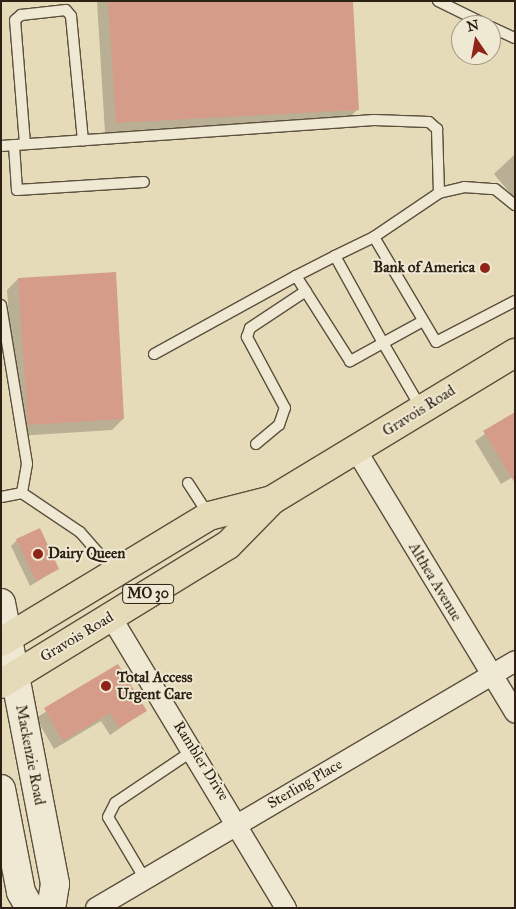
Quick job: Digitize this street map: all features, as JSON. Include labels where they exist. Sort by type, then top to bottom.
[{"type":"main road","name":"Gravois Road","points":[[8,680],[228,545],[272,500],[422,408],[515,354]]},
{"type":"main road","name":"Gravois Road","points":[[5,640],[209,516],[272,500]]},
{"type":"main road","name":"Mackenzie Road","points":[[1,603],[8,680],[55,884],[51,908]]},
{"type":"main road","points":[[1,789],[21,892],[30,908]]},
{"type":"street","name":"Althea Avenue","points":[[356,450],[515,713]]},
{"type":"street","name":"Rambler Drive","points":[[111,617],[239,823],[286,908]]},
{"type":"street","name":"Sterling Place","points":[[96,908],[146,881],[239,823],[515,661]]},
{"type":"lane","points":[[438,1],[467,15]]},
{"type":"lane","points":[[26,144],[15,20],[21,15],[66,10],[71,16],[83,140]]},
{"type":"lane","points":[[501,32],[515,38]]},
{"type":"lane","points":[[1,146],[374,120],[429,122],[437,128],[439,193]]},
{"type":"lane","points":[[14,145],[17,190],[144,182]]},
{"type":"lane","points":[[154,354],[296,276],[374,237],[439,193],[464,187],[495,189],[515,205]]},
{"type":"lane","points":[[374,237],[436,342],[444,341],[515,301]]},
{"type":"lane","points":[[335,256],[422,408]]},
{"type":"lane","points":[[296,276],[350,361],[423,320]]},
{"type":"lane","points":[[256,444],[279,424],[285,408],[247,337],[250,328],[306,291]]},
{"type":"lane","points":[[1,305],[27,464],[22,493]]},
{"type":"lane","points":[[188,483],[209,516]]},
{"type":"lane","points":[[1,497],[22,493],[80,532],[115,572]]},
{"type":"lane","points":[[146,881],[108,817],[115,803],[194,750]]},
{"type":"building","points":[[108,1],[353,1],[359,110],[116,123]]},
{"type":"building","points":[[116,272],[124,419],[28,425],[18,278]]},
{"type":"building","points":[[515,412],[515,483],[483,431]]},
{"type":"building","name":"Dairy Queen","points":[[40,528],[59,569],[36,581],[16,539]]},
{"type":"building","name":"Total Access Urgent Care","points":[[118,664],[147,711],[119,728],[110,713],[63,741],[44,708]]},
{"type":"place","name":"Bank of America","points":[[485,268]]},
{"type":"place","name":"Dairy Queen","points":[[38,554]]},
{"type":"place","name":"Total Access Urgent Care","points":[[106,686]]}]
